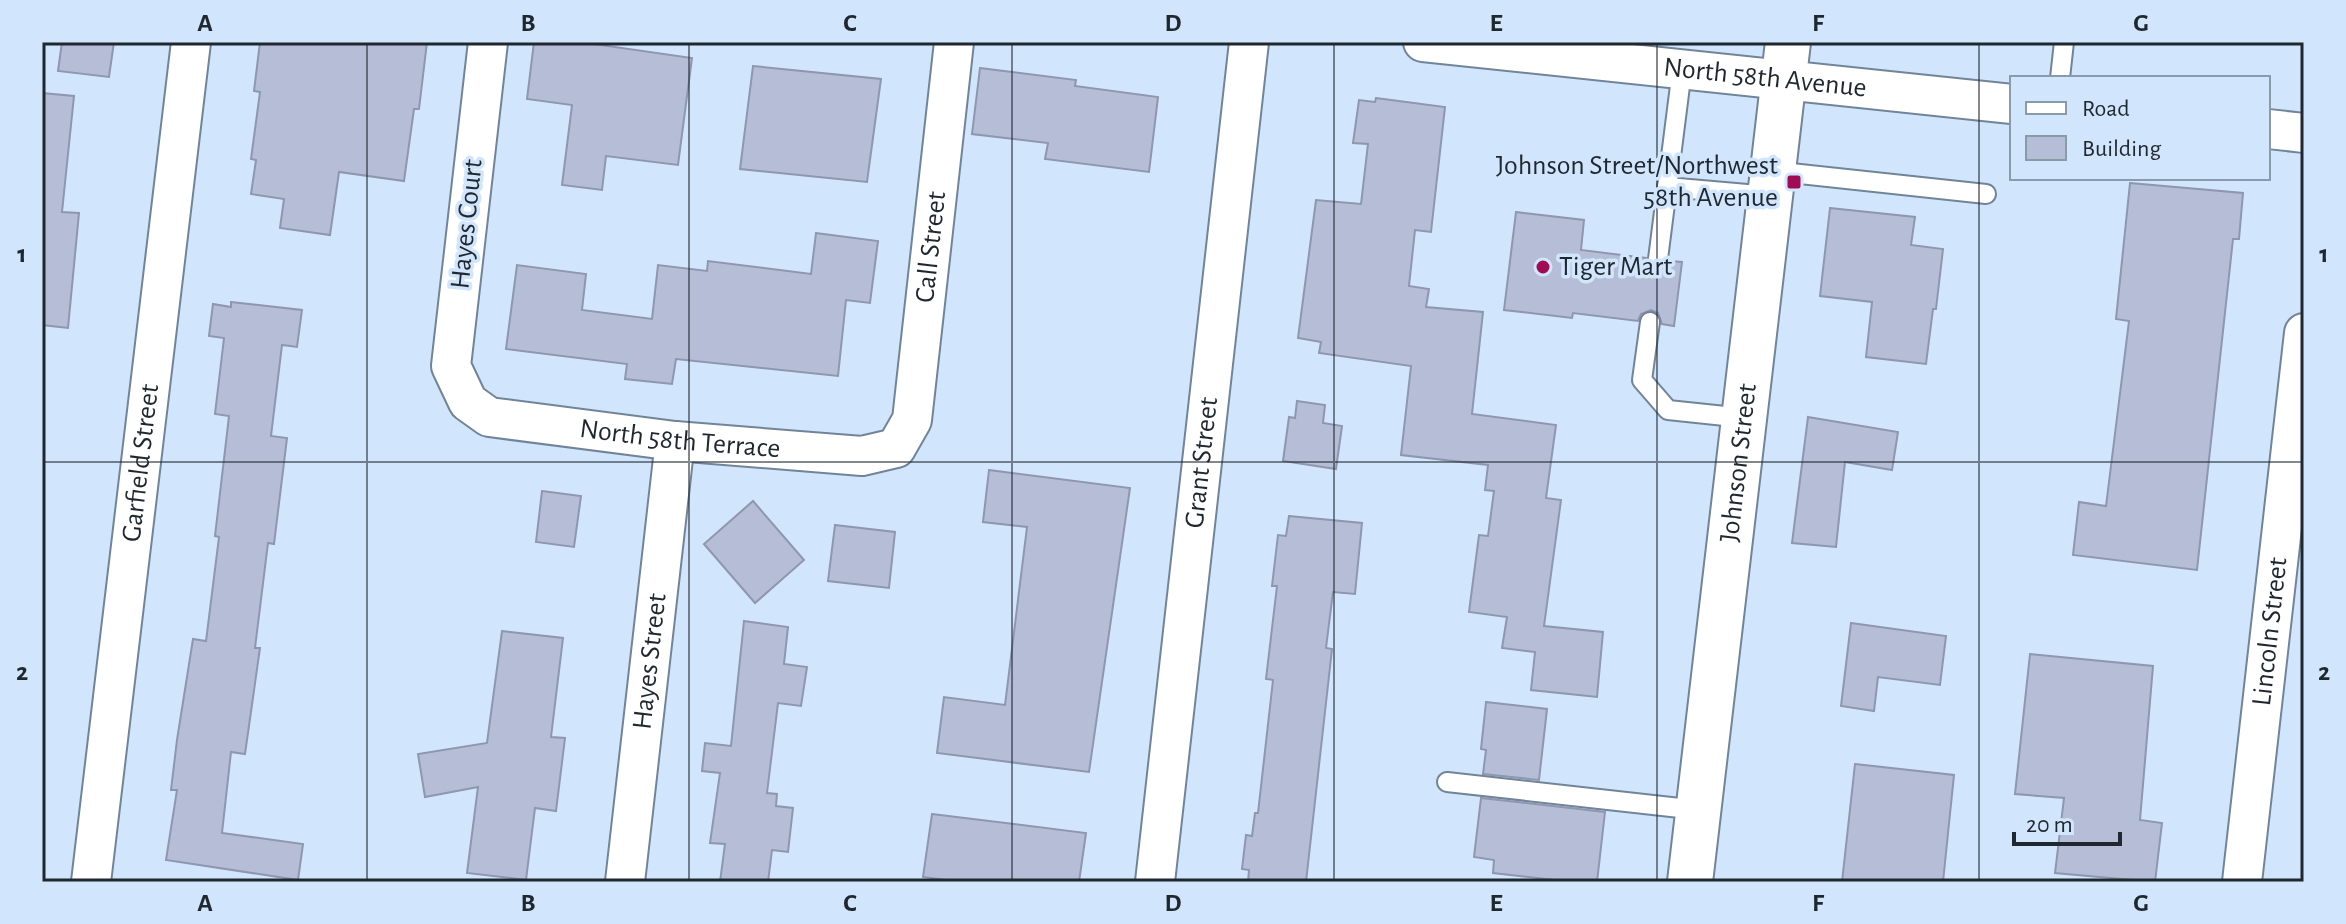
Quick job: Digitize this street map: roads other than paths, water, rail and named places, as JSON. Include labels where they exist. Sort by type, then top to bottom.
[{"type":"street","name":"Garfield Street","points":[[91,882],[191,42]]},
{"type":"street","name":"Hayes Court","points":[[468,402],[451,366],[488,42]]},
{"type":"street","name":"Call Street","points":[[896,448],[912,420],[954,42]]},
{"type":"street","name":"Grant Street","points":[[1155,882],[1249,42]]},
{"type":"street","name":"North 58th Avenue","points":[[1423,42],[1682,70],[1786,61],[2010,104]]},
{"type":"street","name":"Johnson Street","points":[[1690,882],[1786,61]]},
{"type":"street","points":[[2270,129],[2304,133]]},
{"type":"street","name":"Lincoln Street","points":[[2242,882],[2304,333]]},
{"type":"street","name":"North 58th Terrace","points":[[468,402],[489,417],[675,441],[862,456],[896,448]]},
{"type":"street","name":"Hayes Street","points":[[625,882],[675,441]]},
{"type":"lane","points":[[2060,76],[2064,42]]},
{"type":"lane","points":[[1658,259],[1682,70]]},
{"type":"lane","points":[[1667,187],[1771,184],[1986,194]]},
{"type":"lane","points":[[1650,322],[1642,380],[1668,410],[1744,418]]},
{"type":"lane","points":[[1447,782],[1698,810]]},
{"type":"place","name":"Johnson Street/Northwest 58th Avenue","points":[[1794,182]]},
{"type":"place","name":"Tiger Mart","points":[[1543,267]]}]
